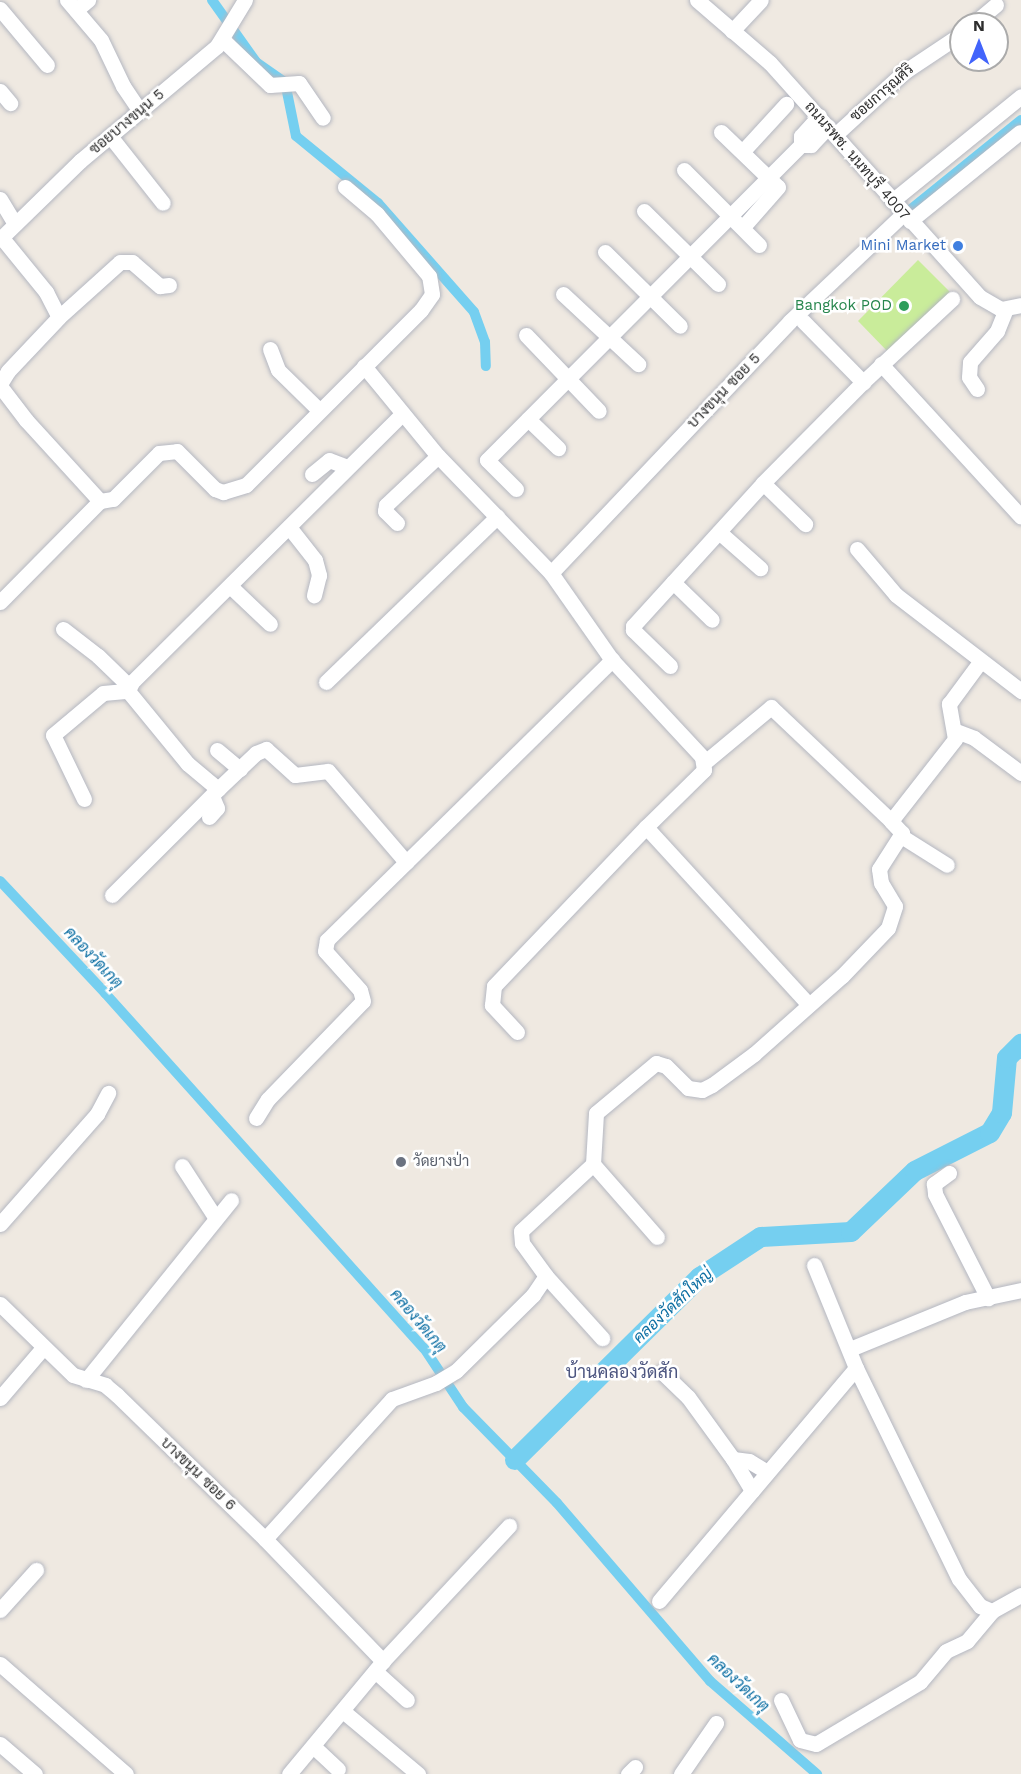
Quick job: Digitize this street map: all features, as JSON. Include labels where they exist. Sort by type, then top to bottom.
[{"type":"street","points":[[8,0],[0,8],[47,65]]},
{"type":"street","name":"ซอยบางขนุน 5","points":[[1,238],[110,136],[225,37],[234,15],[245,0]]},
{"type":"street","name":"ถนนรพช. นนทบุรี 4007","points":[[697,0],[770,63],[967,284],[990,305],[1006,309]]},
{"type":"street","points":[[732,31],[761,0]]},
{"type":"street","points":[[77,3],[101,40],[123,86],[140,111]]},
{"type":"street","points":[[988,12],[996,5]]},
{"type":"street","points":[[225,37],[267,83],[277,85],[293,83],[302,86],[323,118]]},
{"type":"street","name":"ซอยการุณศิริ","points":[[770,177],[801,145],[811,145],[827,126],[949,42]]},
{"type":"street","points":[[892,201],[1021,96]]},
{"type":"street","points":[[742,151],[786,104]]},
{"type":"street","points":[[516,489],[487,460],[690,256],[777,190],[770,177],[721,132]]},
{"type":"street","name":"บางขนุน ซอย 5","points":[[551,573],[790,321],[906,218],[1020,132]]},
{"type":"street","points":[[110,136],[163,203]]},
{"type":"street","points":[[684,170],[759,245]]},
{"type":"street","points":[[0,602],[100,501],[113,499],[149,461],[168,450],[177,451],[215,489],[240,489],[421,310],[433,289],[422,266],[377,214],[345,187]]},
{"type":"street","points":[[0,199],[15,224]]},
{"type":"street","points":[[644,211],[718,284]]},
{"type":"street","points":[[1,238],[46,292],[59,318]]},
{"type":"street","points":[[605,252],[680,326]]},
{"type":"street","points":[[100,501],[26,420],[0,385],[8,371],[59,318],[120,262],[132,262],[160,286],[170,285]]},
{"type":"street","points":[[670,666],[632,627],[763,483],[881,364],[967,284]]},
{"type":"street","points":[[563,294],[638,364]]},
{"type":"street","points":[[977,389],[969,377],[968,366],[997,331],[1006,309],[1021,305]]},
{"type":"street","points":[[803,321],[863,382]]},
{"type":"street","points":[[526,335],[570,378],[599,411]]},
{"type":"street","points":[[270,349],[279,369],[319,410]]},
{"type":"street","points":[[881,364],[1021,517]]},
{"type":"street","points":[[364,366],[438,456],[551,573],[612,660],[705,762]]},
{"type":"street","points":[[84,799],[53,735],[102,693],[128,689],[402,414]]},
{"type":"street","points":[[528,419],[558,448]]},
{"type":"street","points":[[397,523],[386,511],[386,505],[438,456]]},
{"type":"street","points":[[312,474],[329,460],[347,467]]},
{"type":"street","points":[[763,483],[805,524]]},
{"type":"street","points":[[326,682],[497,517]]},
{"type":"street","points":[[289,527],[315,560],[319,575],[314,595]]},
{"type":"street","points":[[719,532],[760,568]]},
{"type":"street","points":[[857,549],[896,595],[977,666],[1021,700]]},
{"type":"street","points":[[673,582],[712,620]]},
{"type":"street","points":[[230,586],[270,624]]},
{"type":"street","points":[[63,629],[98,656],[128,689],[170,745],[215,792],[216,808],[209,817]]},
{"type":"street","points":[[256,1118],[268,1099],[361,1006],[363,995],[324,945],[612,660]]},
{"type":"street","points":[[977,666],[1021,691]]},
{"type":"street","points":[[891,820],[951,745],[956,731],[950,704],[977,666]]},
{"type":"street","points":[[517,1032],[492,1005],[494,986],[646,827],[704,770],[705,762],[771,707],[891,820],[901,836],[947,865]]},
{"type":"street","points":[[956,731],[967,734],[1021,773]]},
{"type":"street","points":[[112,895],[215,792],[266,749],[295,775],[328,771],[406,862]]},
{"type":"street","points":[[217,750],[240,769]]},
{"type":"street","points":[[646,827],[808,1004]]},
{"type":"street","points":[[602,1338],[546,1276],[522,1243],[521,1231],[593,1164],[596,1113],[651,1064],[661,1063],[688,1088],[702,1090],[754,1054],[866,953],[888,928],[895,906],[881,883],[879,869],[901,836]]},
{"type":"street","points":[[0,1224],[97,1114],[108,1093]]},
{"type":"street","points":[[593,1164],[657,1237]]},
{"type":"street","points":[[182,1166],[216,1217]]},
{"type":"street","points":[[949,1173],[934,1184],[935,1194],[988,1298]]},
{"type":"street","points":[[86,1380],[231,1200]]},
{"type":"street","points":[[814,1265],[856,1368],[939,1544],[970,1595],[980,1606],[992,1611]]},
{"type":"street","points":[[265,1539],[392,1399],[436,1383],[456,1371],[525,1303],[546,1276]]},
{"type":"street","points":[[849,1349],[965,1302],[1021,1290]]},
{"type":"street","name":"บางขนุน ซอย 6","points":[[0,1304],[42,1349],[77,1378],[110,1388],[265,1539],[407,1700]]},
{"type":"street","points":[[0,1398],[42,1349]]},
{"type":"street","points":[[659,1601],[856,1368]]},
{"type":"street","points":[[662,1372],[688,1397],[733,1459],[752,1491]]},
{"type":"street","points":[[733,1459],[749,1461],[767,1473]]},
{"type":"street","points":[[289,1774],[344,1712],[379,1666],[509,1526]]},
{"type":"street","points":[[0,1610],[36,1570]]},
{"type":"street","points":[[781,1700],[800,1740],[816,1744],[920,1682],[946,1651],[967,1641],[992,1611],[1021,1595]]},
{"type":"street","points":[[0,1664],[126,1774]]},
{"type":"street","points":[[344,1712],[418,1774]]},
{"type":"street","points":[[681,1774],[716,1723]]},
{"type":"street","points":[[0,1744],[35,1774]]},
{"type":"street","points":[[313,1746],[338,1768]]},
{"type":"green space","name":"Bangkok POD","points":[[918,260],[950,292],[889,353],[858,321]]},
{"type":"waterway","points":[[212,0],[256,62],[285,82],[296,136],[378,203],[474,312],[485,342],[486,366]]},
{"type":"waterway","points":[[910,210],[1021,120]]},
{"type":"waterway","name":"คลองวัดเกตุ","points":[[0,881],[105,993],[424,1348],[463,1407],[557,1503],[710,1681],[817,1774]]},
{"type":"waterway","name":"คลองวัดสักใหญ่","points":[[515,1460],[700,1277],[761,1237],[851,1232],[915,1171],[990,1133],[1002,1113],[1007,1058],[1021,1044]]},
{"type":"place","name":"Mini Market","points":[[958,246]]},
{"type":"place","name":"Bangkok POD","points":[[904,306]]},
{"type":"place","name":"วัดยางป่า","points":[[401,1162]]},
{"type":"district","name":"บ้านคลองวัดสัก","points":[[622,1372]]}]
